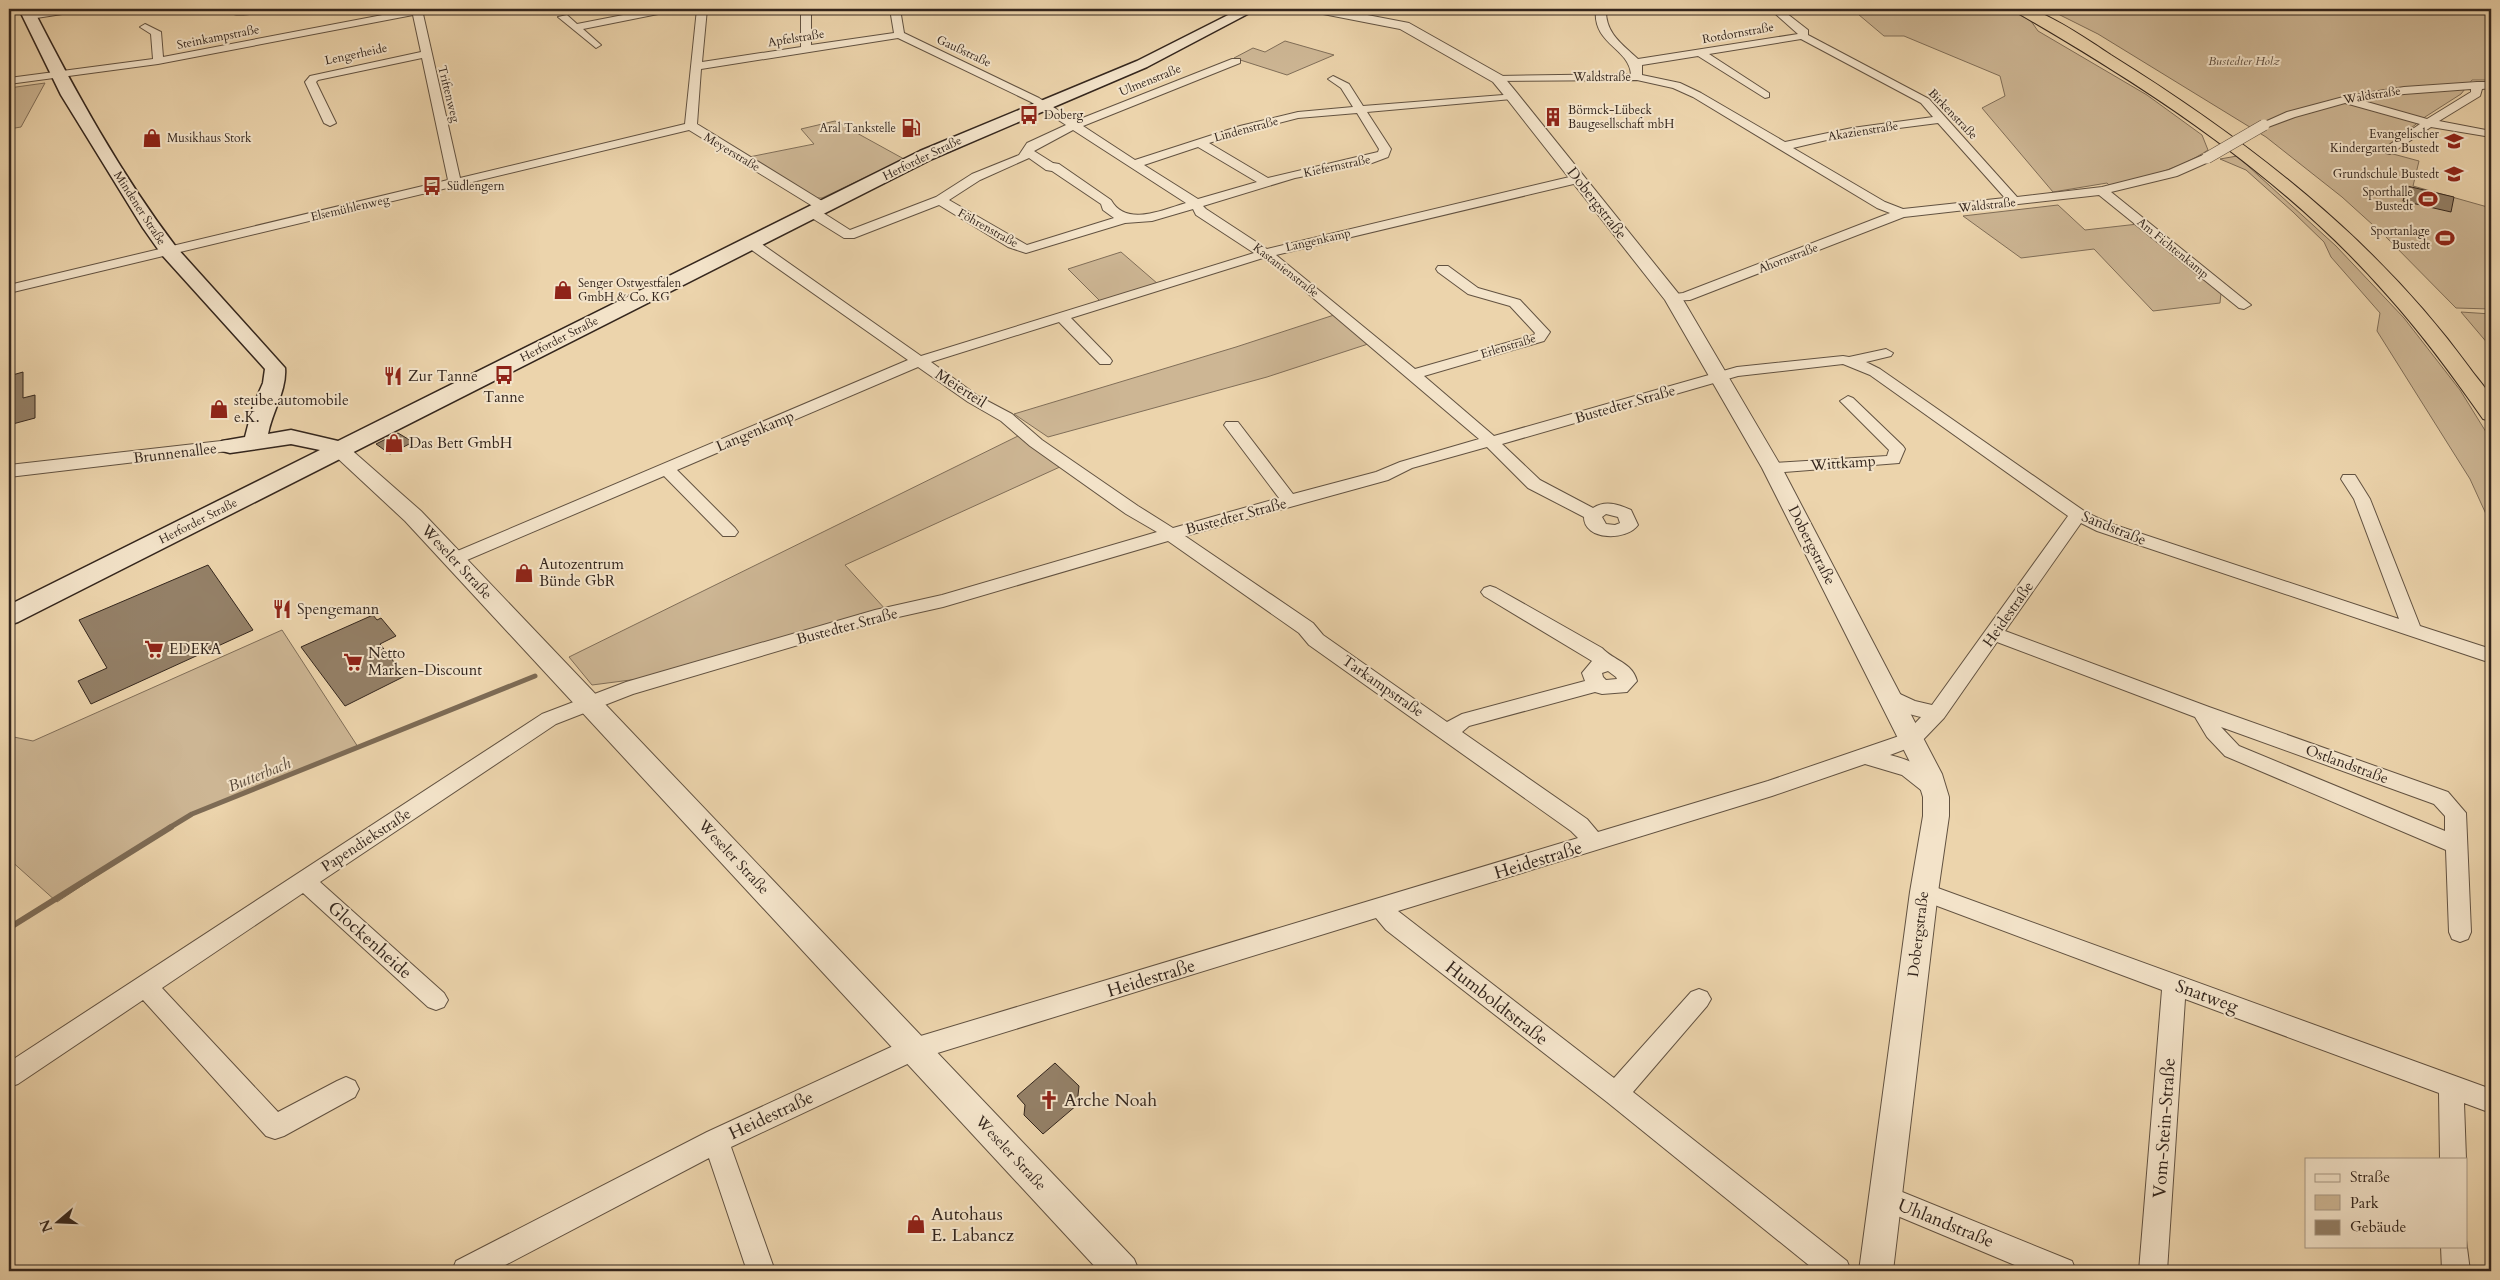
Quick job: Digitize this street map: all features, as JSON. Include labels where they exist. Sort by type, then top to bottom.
[{"type":"highway","points":[[2021,9],[2104,55],[2152,85],[2256,161],[2298,196],[2359,254],[2421,321],[2472,385],[2491,414]]},
{"type":"highway","points":[[2038,9],[2118,54],[2225,122],[2333,209],[2439,315]]},
{"type":"main road","name":"Herforder Straße","points":[[9,616],[962,138],[1174,50],[1250,9]]},
{"type":"main road","name":"Mindener Straße","points":[[28,12],[74,101],[152,228],[169,251],[275,368],[276,377],[258,424],[256,442]]},
{"type":"main road","points":[[230,446],[256,406],[273,388]]},
{"type":"main road","name":"Brunnenallee","points":[[230,446],[291,436],[319,442],[340,450]]},
{"type":"street","points":[[28,12],[76,9]]},
{"type":"street","points":[[233,12],[261,9]]},
{"type":"street","points":[[357,9],[361,22]]},
{"type":"street","name":"Steinkampstraße","points":[[9,81],[158,61],[431,9]]},
{"type":"street","points":[[575,28],[668,9]]},
{"type":"street","name":"Meyerstraße","points":[[702,9],[690,120],[691,126],[818,209]]},
{"type":"street","points":[[806,9],[806,49]]},
{"type":"street","points":[[896,9],[900,34]]},
{"type":"street","name":"Dobergstraße","points":[[1318,9],[1404,26],[1498,79],[1512,96],[1673,298],[1772,468],[1912,739],[1936,796],[1936,816],[1924,892],[1876,1271]]},
{"type":"street","points":[[1601,9],[1599,18],[1602,28],[1636,62],[1637,77]]},
{"type":"street","name":"Rotdornstraße","points":[[1636,62],[1803,36],[1804,32],[1775,9]]},
{"type":"street","name":"Triftenweg","points":[[417,11],[455,183]]},
{"type":"street","points":[[563,17],[596,45]]},
{"type":"street","name":"Steinkampstraße","points":[[145,27],[156,32],[158,61]]},
{"type":"street","name":"Apfelstraße","points":[[696,66],[900,34]]},
{"type":"street","name":"Gaußstraße","points":[[900,34],[1041,104]]},
{"type":"street","name":"Birkenstraße","points":[[1803,36],[1925,101],[2015,202]]},
{"type":"street","points":[[1700,53],[1765,95]]},
{"type":"street","name":"Lengerheide","points":[[330,123],[310,82],[314,78],[425,54]]},
{"type":"street","name":"Ulmenstraße","points":[[1076,126],[1236,61]]},
{"type":"street","name":"Waldstraße","points":[[1498,79],[1637,77],[1665,82],[1686,89],[1881,204],[1902,213],[2102,191],[2173,173],[2207,158],[2264,125],[2300,111],[2343,99],[2405,90],[2491,85]]},
{"type":"street","points":[[1333,79],[1345,86],[1360,109]]},
{"type":"street","points":[[2390,150],[2476,94],[2477,85]]},
{"type":"street","name":"Lindenstraße","points":[[1134,164],[1273,120],[1360,109],[1512,96]]},
{"type":"street","points":[[2343,99],[2429,123],[2491,134]]},
{"type":"street","name":"Kastanienstraße","points":[[1041,104],[1196,204],[1201,212],[1267,253],[1490,441],[1534,484],[1592,515]]},
{"type":"street","name":"Kiefernstraße","points":[[1196,204],[1301,173],[1372,159],[1384,154],[1385,149],[1360,109]]},
{"type":"street","name":"Akazienstraße","points":[[1784,146],[1852,131],[1942,119]]},
{"type":"street","name":"Elsemühlenweg","points":[[9,289],[691,126]]},
{"type":"street","name":"Föhrenstraße","points":[[818,209],[849,235],[940,200],[976,177],[1023,158],[1031,146],[1058,132],[1076,126]]},
{"type":"street","points":[[1199,142],[1267,183]]},
{"type":"street","points":[[1027,152],[1050,167],[1055,167],[1124,218]]},
{"type":"street","name":"Langenkamp","points":[[454,559],[920,361],[1267,253],[1578,179]]},
{"type":"street","name":"Am Fichtenkamp","points":[[2102,191],[2244,305]]},
{"type":"street","name":"Föhrenstraße","points":[[940,200],[1013,244],[1026,248],[1076,236],[1124,218],[1152,217],[1196,204]]},
{"type":"street","name":"Ahornstraße","points":[[1673,298],[1685,297],[1902,213]]},
{"type":"street","name":"Meierteil","points":[[751,243],[973,399],[986,404],[1028,434],[1036,443],[1132,510],[1146,516],[1170,534]]},
{"type":"street","name":"Erlenstraße","points":[[1412,375],[1540,338],[1543,332],[1515,303],[1473,291],[1443,269]]},
{"type":"street","points":[[1062,317],[1105,361]]},
{"type":"street","name":"Bustedter Straße","points":[[590,703],[626,689],[875,616],[934,604],[1170,534],[1382,476],[1406,465],[1507,438],[1720,376],[1836,360],[1850,361],[1886,353]]},
{"type":"street","name":"Sandstraße","points":[[1850,361],[1875,372],[2081,517],[2103,527],[2412,628],[2491,656]]},
{"type":"street","name":"Wittkamp","points":[[1772,468],[1893,460],[1898,449],[1848,401]]},
{"type":"street","points":[[1232,425],[1290,501]]},
{"type":"street","name":"Brunnenallee","points":[[9,471],[230,446]]},
{"type":"street","name":"Weseler Straße","points":[[340,450],[393,495],[454,559],[1122,1271]]},
{"type":"street","points":[[666,468],[729,532]]},
{"type":"street","points":[[2349,479],[2362,499],[2412,628]]},
{"type":"street","name":"Heidestraße","points":[[466,1271],[716,1141],[913,1049],[1594,843],[1799,779],[1912,739],[1937,713],[1995,634],[2074,520],[2081,517]]},
{"type":"street","name":"Tarkampstraße","points":[[1170,534],[1306,628],[1316,640],[1579,825],[1594,843]]},
{"type":"street","points":[[1449,732],[1462,720],[1598,684],[1615,689],[1620,688],[1627,681],[1622,669],[1605,664],[1595,653],[1490,592]]},
{"type":"street","name":"Ostlandstraße","points":[[1995,634],[2202,712],[2441,798],[2455,813],[2458,846],[2460,932]]},
{"type":"street","points":[[1598,684],[1592,673],[1596,667],[1605,664]]},
{"type":"street","points":[[1889,696],[1910,707],[1937,713]]},
{"type":"street","name":"Papendiekstraße","points":[[9,1076],[549,719],[590,703]]},
{"type":"street","name":"Ostlandstraße","points":[[2202,712],[2214,732],[2232,751],[2458,846]]},
{"type":"street","points":[[1865,756],[1905,766],[1917,773],[1933,788]]},
{"type":"street","name":"Glockenheide","points":[[304,881],[436,1000]]},
{"type":"street","name":"Snatweg","points":[[1924,892],[2491,1101]]},
{"type":"street","name":"Humboldtstraße","points":[[1382,908],[1394,923],[1616,1094],[1838,1271]]},
{"type":"street","name":"Vom-Stein-Straße","points":[[2153,1271],[2174,984]]},
{"type":"street","points":[[145,986],[275,1127],[346,1089]]},
{"type":"street","points":[[1616,1094],[1698,999]]},
{"type":"street","points":[[2451,1086],[2453,1158]]},
{"type":"street","points":[[716,1141],[761,1271]]},
{"type":"street","name":"Uhlandstraße","points":[[1884,1198],[2062,1271]]},
{"type":"street","points":[[2456,1248],[2456,1271]]},
{"type":"green space","points":[[1852,9],[2008,9],[2031,21],[2038,31],[2147,95],[2202,135],[2208,150],[2173,168],[2136,179],[2110,186],[2107,183],[2053,192],[1982,108],[2005,96],[2000,76],[1904,36],[1884,36]]},
{"type":"green space","name":"Bustedter Holz","points":[[2048,9],[2491,9],[2491,80],[2472,80],[2461,94],[2425,117],[2382,151],[2419,161],[2413,186],[2491,208],[2491,309],[2456,308],[2384,235],[2342,197],[2266,137],[2098,34]]},
{"type":"green space","points":[[1285,41],[1334,55],[1287,75],[1234,58],[1253,48],[1265,52]]},
{"type":"green space","points":[[45,83],[21,127],[9,129],[9,88]]},
{"type":"green space","points":[[835,121],[904,159],[822,198],[817,198],[749,157],[814,144],[801,129]]},
{"type":"green space","points":[[2237,156],[2336,246],[2404,318],[2460,390],[2491,440],[2491,525],[2470,479],[2377,331],[2380,313],[2331,257],[2324,242],[2293,212],[2246,170],[2220,159]]},
{"type":"green space","points":[[2058,205],[2085,230],[2138,224],[2221,293],[2220,303],[2153,311],[2094,249],[2021,258],[1963,216]]},
{"type":"green space","points":[[1121,252],[1158,284],[1101,302],[1068,269]]},
{"type":"green space","points":[[2461,312],[2491,314],[2491,347],[2489,345]]},
{"type":"green space","points":[[1334,315],[1368,344],[1267,377],[1048,437],[1014,414],[1236,347]]},
{"type":"green space","points":[[1018,436],[1062,466],[845,565],[886,610],[646,678],[592,685],[569,657]]},
{"type":"green space","points":[[282,630],[358,747],[190,814],[57,902],[9,859],[9,736],[33,741]]},
{"type":"building","name":"Sporthalle Bustedt","points":[[2407,186],[2454,197],[2451,212],[2403,201]]},
{"type":"building","points":[[23,372],[23,398],[35,395],[35,418],[9,425],[9,376]]},
{"type":"building","name":"Das Bett GmbH","points":[[398,433],[413,442],[390,454],[376,444]]},
{"type":"building","name":"EDEKA","points":[[208,565],[253,630],[91,704],[78,681],[107,668],[79,620]]},
{"type":"building","name":"Netto Marken-Discount","points":[[373,615],[377,620],[381,618],[396,636],[380,644],[405,676],[345,706],[301,647]]},
{"type":"building","name":"Arche Noah","points":[[1055,1063],[1079,1086],[1077,1105],[1043,1134],[1024,1115],[1025,1105],[1017,1096]]},
{"type":"waterway","name":"Butterbach","points":[[169,828],[192,814],[535,676]]},
{"type":"waterway","name":"Butterbach","points":[[9,928],[171,827]]},
{"type":"place","name":"Doberg","points":[[1029,115]]},
{"type":"place","name":"Börmck-Lübeck Baugesellschaft mbH","points":[[1553,117]]},
{"type":"place","name":"Aral Tankstelle","points":[[911,128]]},
{"type":"place","name":"Musikhaus Stork","points":[[152,138]]},
{"type":"place","name":"Evangelischer Kindergarten Bustedt","points":[[2454,141]]},
{"type":"place","name":"Grundschule Bustedt","points":[[2454,174]]},
{"type":"place","name":"Südlengern","points":[[432,186]]},
{"type":"place","name":"Sporthalle Bustedt","points":[[2428,199]]},
{"type":"place","name":"Sportanlage Bustedt","points":[[2445,238]]},
{"type":"place","name":"Senger Ostwestfalen GmbH & Co. KG","points":[[563,290]]},
{"type":"place","name":"Tanne","points":[[504,375]]},
{"type":"place","name":"Zur Tanne","points":[[393,376]]},
{"type":"place","name":"steube.automobile e.K.","points":[[219,409]]},
{"type":"place","name":"Das Bett GmbH","points":[[394,443]]},
{"type":"place","name":"Autozentrum Bünde GbR","points":[[524,573]]},
{"type":"place","name":"Spengemann","points":[[282,609]]},
{"type":"place","name":"EDEKA","points":[[154,649]]},
{"type":"place","name":"Netto Marken-Discount","points":[[353,662]]},
{"type":"place","name":"Arche Noah","points":[[1049,1100]]},
{"type":"place","name":"Autohaus E. Labancz","points":[[916,1224]]}]
